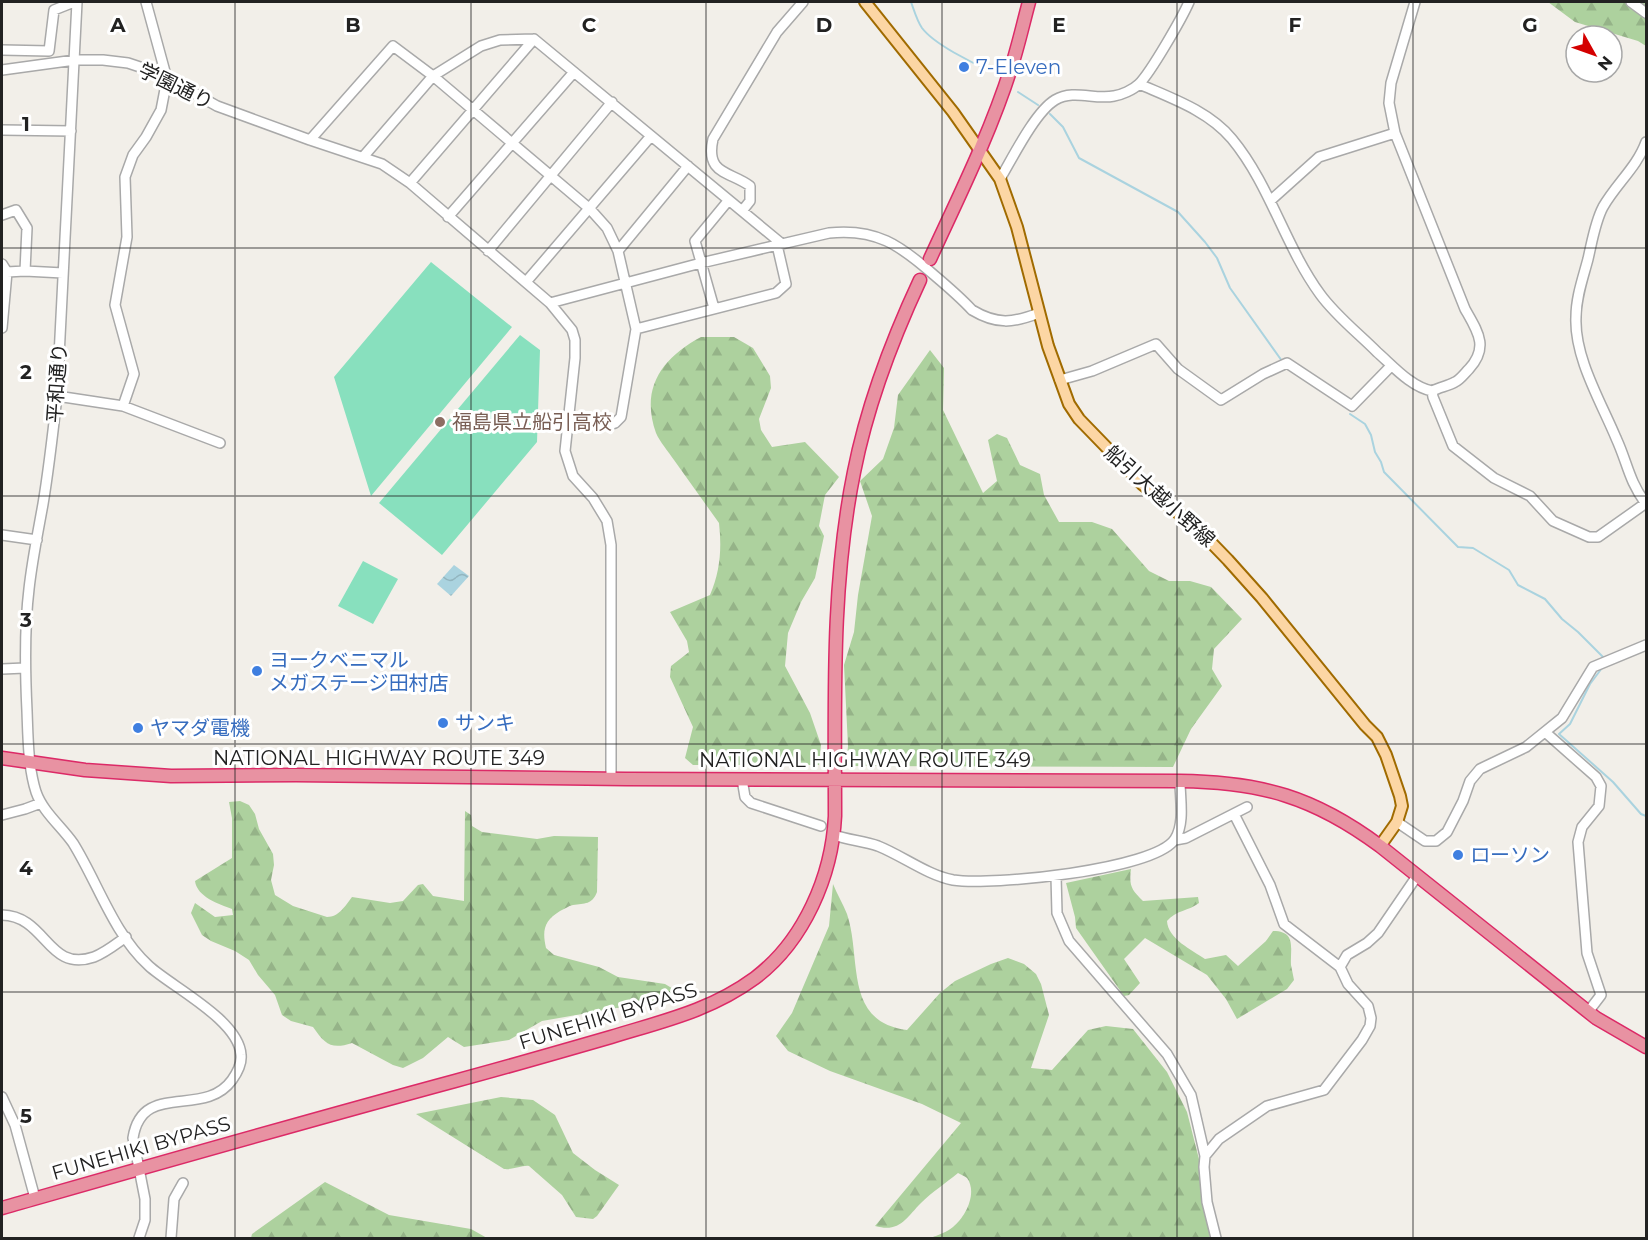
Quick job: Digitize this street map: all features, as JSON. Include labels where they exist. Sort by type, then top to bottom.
[{"type":"highway","points":[[930,259],[980,150],[1012,67],[1029,2]]},
{"type":"highway","name":"FUNEHIKI BYPASS","points":[[2,1208],[549,1056],[687,1015],[713,1005],[758,976],[777,958],[811,908],[826,872],[834,835],[837,599],[843,539],[854,471],[873,400],[890,350],[920,279]]},
{"type":"highway","name":"NATIONAL HIGHWAY ROUTE 349","points":[[2,758],[118,774],[171,777],[296,775],[1229,782],[1291,796],[1340,818],[1380,846],[1587,1012],[1647,1047]]},
{"type":"main road","name":"船引大越小野線","points":[[865,2],[953,112],[1000,179],[1012,211],[1039,313],[1060,380],[1069,404],[1079,419],[1142,484],[1197,528],[1222,553],[1377,737],[1401,796],[1402,806],[1397,822],[1380,846]]},
{"type":"street","points":[[2,50],[48,51],[54,10],[75,2]]},
{"type":"street","name":"平和通り","points":[[41,802],[34,785],[31,763],[25,668],[29,588],[50,460],[57,396],[75,60],[75,2]]},
{"type":"street","points":[[123,406],[134,374],[115,305],[127,237],[125,177],[133,155],[161,110],[167,79],[146,2]]},
{"type":"street","points":[[742,211],[750,201],[750,186],[724,174],[716,166],[711,150],[713,139],[777,32],[804,2]]},
{"type":"street","points":[[1000,179],[1045,108],[1054,100],[1066,95],[1114,96],[1138,84],[1161,52],[1189,2]]},
{"type":"street","points":[[1138,84],[1186,105],[1216,123],[1232,139],[1270,201],[1319,293],[1391,366],[1417,385],[1432,391],[1462,377],[1476,361],[1481,346],[1478,331],[1461,300],[1395,133],[1389,103],[1391,83],[1415,2]]},
{"type":"street","points":[[1631,2],[1647,13]]},
{"type":"street","points":[[410,183],[534,39]]},
{"type":"street","points":[[363,157],[433,76],[482,46],[500,40],[534,39],[780,245],[786,284],[776,293],[636,329]]},
{"type":"street","points":[[310,140],[393,46],[433,76],[590,209],[607,228],[618,250],[636,329],[621,417],[609,425],[568,420]]},
{"type":"street","name":"学園通り","points":[[2,70],[75,60],[128,63],[167,79],[217,106],[382,164],[410,183],[550,303],[568,324],[575,340],[565,439],[567,463],[573,476],[593,498],[608,521],[611,545],[610,778]]},
{"type":"street","points":[[448,217],[574,72]]},
{"type":"street","points":[[488,251],[612,102]]},
{"type":"street","points":[[2,130],[71,131]]},
{"type":"street","points":[[1270,201],[1319,157],[1395,133]]},
{"type":"street","points":[[526,282],[651,136]]},
{"type":"street","points":[[1432,391],[1453,446],[1494,478],[1530,496],[1553,521],[1589,537],[1598,537],[1646,503],[1628,475],[1619,445],[1582,357],[1577,340],[1575,319],[1577,300],[1603,207],[1642,154],[1647,142]]},
{"type":"street","points":[[618,250],[688,166]]},
{"type":"street","points":[[714,308],[695,241],[728,201]]},
{"type":"street","points":[[2,215],[16,210],[27,228],[25,271]]},
{"type":"street","points":[[550,303],[701,262],[843,232],[874,236],[902,248],[972,310],[981,315],[994,320],[1006,321],[1019,320],[1039,313]]},
{"type":"street","points":[[2,328],[4,268],[63,273]]},
{"type":"street","points":[[1060,380],[1092,371],[1156,344],[1178,369],[1221,400],[1263,374],[1287,363],[1352,406],[1391,366]]},
{"type":"street","points":[[57,396],[123,406],[220,443]]},
{"type":"street","points":[[2,535],[37,540]]},
{"type":"street","points":[[1397,822],[1425,841],[1436,841],[1447,832],[1475,774],[1485,766],[1526,747],[1562,718],[1593,667],[1647,645]]},
{"type":"street","points":[[2,669],[25,668]]},
{"type":"street","points":[[1545,732],[1596,777],[1601,786],[1599,806],[1582,827],[1578,842],[1587,953],[1601,995],[1587,1012]]},
{"type":"street","points":[[742,779],[746,797],[751,803],[821,826]]},
{"type":"street","points":[[834,835],[876,846],[940,876],[953,879],[983,881],[1056,876],[1100,869],[1169,846],[1179,830],[1180,781]]},
{"type":"street","points":[[2,815],[41,802],[72,842],[133,949],[149,966],[221,1020],[233,1034],[242,1054],[238,1072],[225,1089],[204,1099],[159,1104],[147,1110],[134,1128],[133,1138],[145,1199],[145,1220],[139,1239]]},
{"type":"street","points":[[1174,840],[1186,838],[1247,807]]},
{"type":"street","points":[[1205,1156],[1219,1139],[1267,1106],[1324,1090],[1362,1040],[1370,1026],[1371,1018],[1368,1006],[1348,984],[1340,966],[1306,943],[1284,924],[1270,885],[1234,814]]},
{"type":"street","points":[[1056,876],[1057,913],[1069,941],[1167,1054],[1191,1095],[1205,1156],[1205,1188],[1216,1239]]},
{"type":"street","points":[[1340,966],[1347,955],[1378,933],[1417,876]]},
{"type":"street","points":[[2,915],[14,916],[32,925],[54,952],[67,958],[92,958],[126,937]]},
{"type":"street","points":[[2,1096],[15,1125],[34,1198]]},
{"type":"street","points":[[171,1239],[174,1199],[183,1183]]},
{"type":"green space","points":[[1548,2],[1646,2],[1646,46],[1624,37],[1624,24],[1575,22]]},
{"type":"green space","points":[[431,262],[512,327],[371,496],[334,377]]},
{"type":"green space","points":[[520,335],[540,350],[537,442],[442,555],[379,503]]},
{"type":"green space","points":[[701,337],[734,337],[753,348],[770,376],[771,388],[759,419],[761,430],[772,447],[805,442],[839,477],[825,495],[819,526],[824,536],[815,578],[801,602],[788,633],[785,666],[810,713],[821,745],[819,765],[693,765],[685,758],[693,727],[670,677],[671,666],[689,652],[687,641],[670,612],[710,595],[719,560],[719,523],[656,433],[651,402],[653,388],[665,365],[687,345]]},
{"type":"green space","points":[[930,350],[944,368],[943,410],[983,493],[997,481],[988,440],[997,434],[1007,438],[1020,465],[1040,474],[1044,495],[1059,522],[1092,522],[1112,529],[1149,571],[1169,581],[1190,581],[1211,587],[1242,619],[1214,649],[1212,669],[1222,686],[1191,729],[1173,767],[846,766],[848,746],[844,665],[854,632],[872,516],[860,481],[883,459],[894,428],[898,395]]},
{"type":"green space","points":[[363,561],[398,579],[373,624],[338,606]]},
{"type":"green space","points":[[240,801],[249,805],[255,814],[259,829],[273,854],[274,865],[271,880],[275,895],[293,906],[327,917],[338,913],[352,897],[390,903],[403,901],[418,885],[423,884],[433,896],[464,901],[465,811],[471,815],[472,826],[482,832],[537,839],[554,836],[598,837],[597,892],[590,901],[570,906],[550,918],[544,931],[546,948],[554,955],[599,967],[618,977],[665,984],[685,996],[542,1021],[509,1040],[464,1047],[448,1037],[423,1058],[403,1068],[352,1043],[339,1046],[329,1044],[313,1027],[291,1021],[282,1015],[275,995],[249,960],[202,935],[191,913],[195,903],[215,917],[233,915],[232,909],[204,896],[195,881],[232,858],[232,818],[229,802]]},
{"type":"green space","points":[[1131,869],[1132,887],[1143,901],[1198,897],[1199,903],[1167,921],[1176,939],[1205,959],[1226,955],[1238,966],[1266,941],[1273,931],[1286,934],[1291,942],[1291,965],[1294,980],[1287,989],[1237,1019],[1226,999],[1207,975],[1145,938],[1124,959],[1140,983],[1129,995],[1124,996],[1076,928],[1066,883]]},
{"type":"green space","points":[[833,884],[847,914],[859,986],[864,1001],[873,1015],[887,1025],[907,1030],[940,993],[955,981],[1008,958],[1024,964],[1036,974],[1049,1015],[1031,1068],[1052,1070],[1088,1030],[1106,1026],[1133,1029],[1167,1072],[1187,1112],[1201,1167],[1210,1238],[931,1238],[953,1227],[962,1218],[969,1205],[970,1184],[967,1178],[958,1173],[925,1199],[902,1223],[884,1228],[875,1226],[961,1123],[922,1104],[830,1071],[788,1051],[776,1036],[792,1013],[829,926]]},
{"type":"green space","points":[[501,1097],[533,1100],[555,1115],[573,1153],[619,1185],[597,1216],[593,1219],[576,1217],[562,1195],[529,1166],[504,1169],[416,1114]]},
{"type":"green space","points":[[325,1182],[389,1215],[471,1229],[487,1238],[251,1238],[252,1234]]},
{"type":"water","points":[[454,565],[469,576],[451,596],[437,584]]},
{"type":"waterway","points":[[911,2],[922,28],[928,34],[954,52],[991,71]]},
{"type":"waterway","points":[[1018,92],[1038,105]]},
{"type":"waterway","points":[[1050,114],[1063,127],[1079,158],[1178,212],[1217,258],[1230,288],[1282,361]]},
{"type":"waterway","points":[[1290,370],[1313,385]]},
{"type":"waterway","points":[[1350,414],[1365,424],[1384,472],[1458,547],[1473,548],[1509,570],[1518,585],[1545,599],[1562,619],[1603,657]]},
{"type":"waterway","points":[[1602,668],[1590,684],[1570,724],[1559,734],[1613,782],[1641,814],[1646,816]]},
{"type":"place","name":"7-Eleven","points":[[964,67]]},
{"type":"place","name":"福島県立船引高校","points":[[440,422]]},
{"type":"place","name":"ヨークベニマル メガステージ田村店","points":[[257,671]]},
{"type":"place","name":"サンキ","points":[[443,723]]},
{"type":"place","name":"ヤマダ電機","points":[[138,728]]},
{"type":"place","name":"ローソン","points":[[1458,855]]}]
